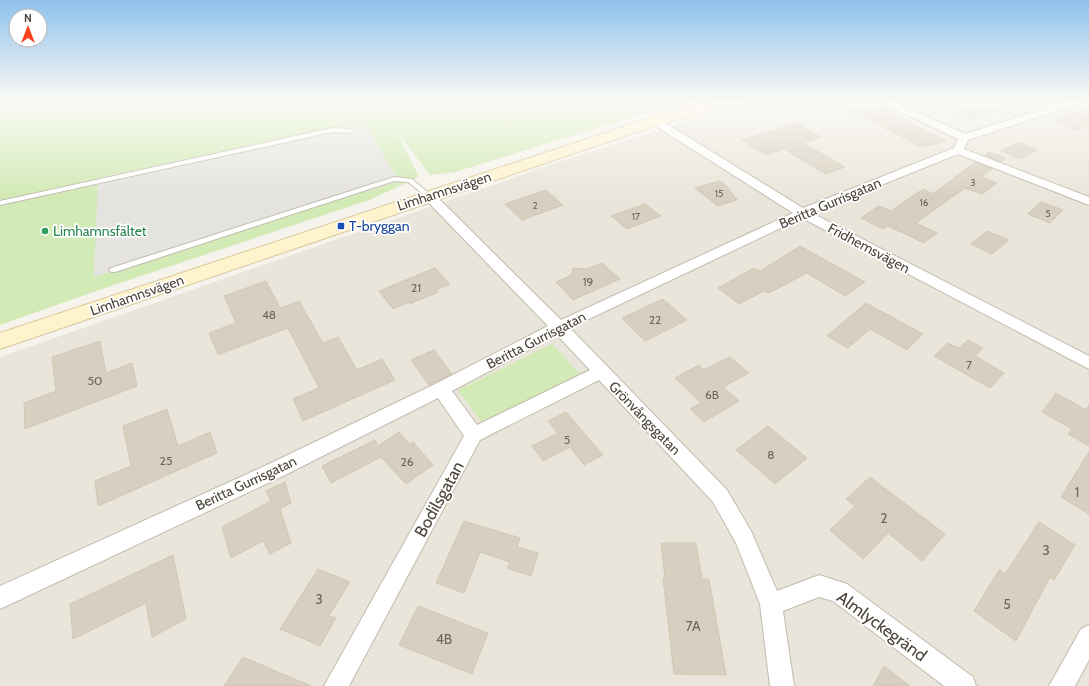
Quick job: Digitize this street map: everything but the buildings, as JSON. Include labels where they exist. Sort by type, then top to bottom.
[{"type":"main road","name":"Limhamnsvägen","points":[[0,341],[619,133]]},
{"type":"street","name":"Fridhemsvägen","points":[[674,133],[802,213],[1089,363]]},
{"type":"street","points":[[941,133],[961,144],[1089,201]]},
{"type":"street","name":"Beritta Gurrisgatan","points":[[0,598],[47,574],[276,470],[441,389],[559,327],[802,213],[961,144],[991,133]]},
{"type":"street","name":"Grönvångsgatan","points":[[429,196],[559,327],[600,372],[720,496],[744,538],[771,604],[782,686]]},
{"type":"street","points":[[441,389],[474,435],[600,372]]},
{"type":"street","name":"Bodilsgatan","points":[[336,686],[474,435]]},
{"type":"street","name":"Almlyckegränd","points":[[771,604],[819,586],[839,592],[964,686]]},
{"type":"street","points":[[1061,686],[1089,637]]},
{"type":"lane","points":[[0,203],[318,133]]},
{"type":"lane","points":[[114,270],[394,179],[410,180],[429,196]]},
{"type":"shaded area","points":[[306,133],[371,133],[399,181],[94,277],[98,178]]},
{"type":"shaded area","points":[[651,133],[1089,133],[1089,686],[0,686],[0,357],[567,159]]},
{"type":"green space","points":[[0,133],[397,133],[419,177],[369,200],[102,289],[0,325]]},
{"type":"green space","points":[[398,133],[580,133],[455,172],[430,175]]},
{"type":"green space","points":[[552,344],[580,374],[483,424],[458,390]]},
{"type":"place","name":"T-bryggan","points":[[341,226]]},
{"type":"place","name":"Limhamnsfältet","points":[[45,231]]}]
